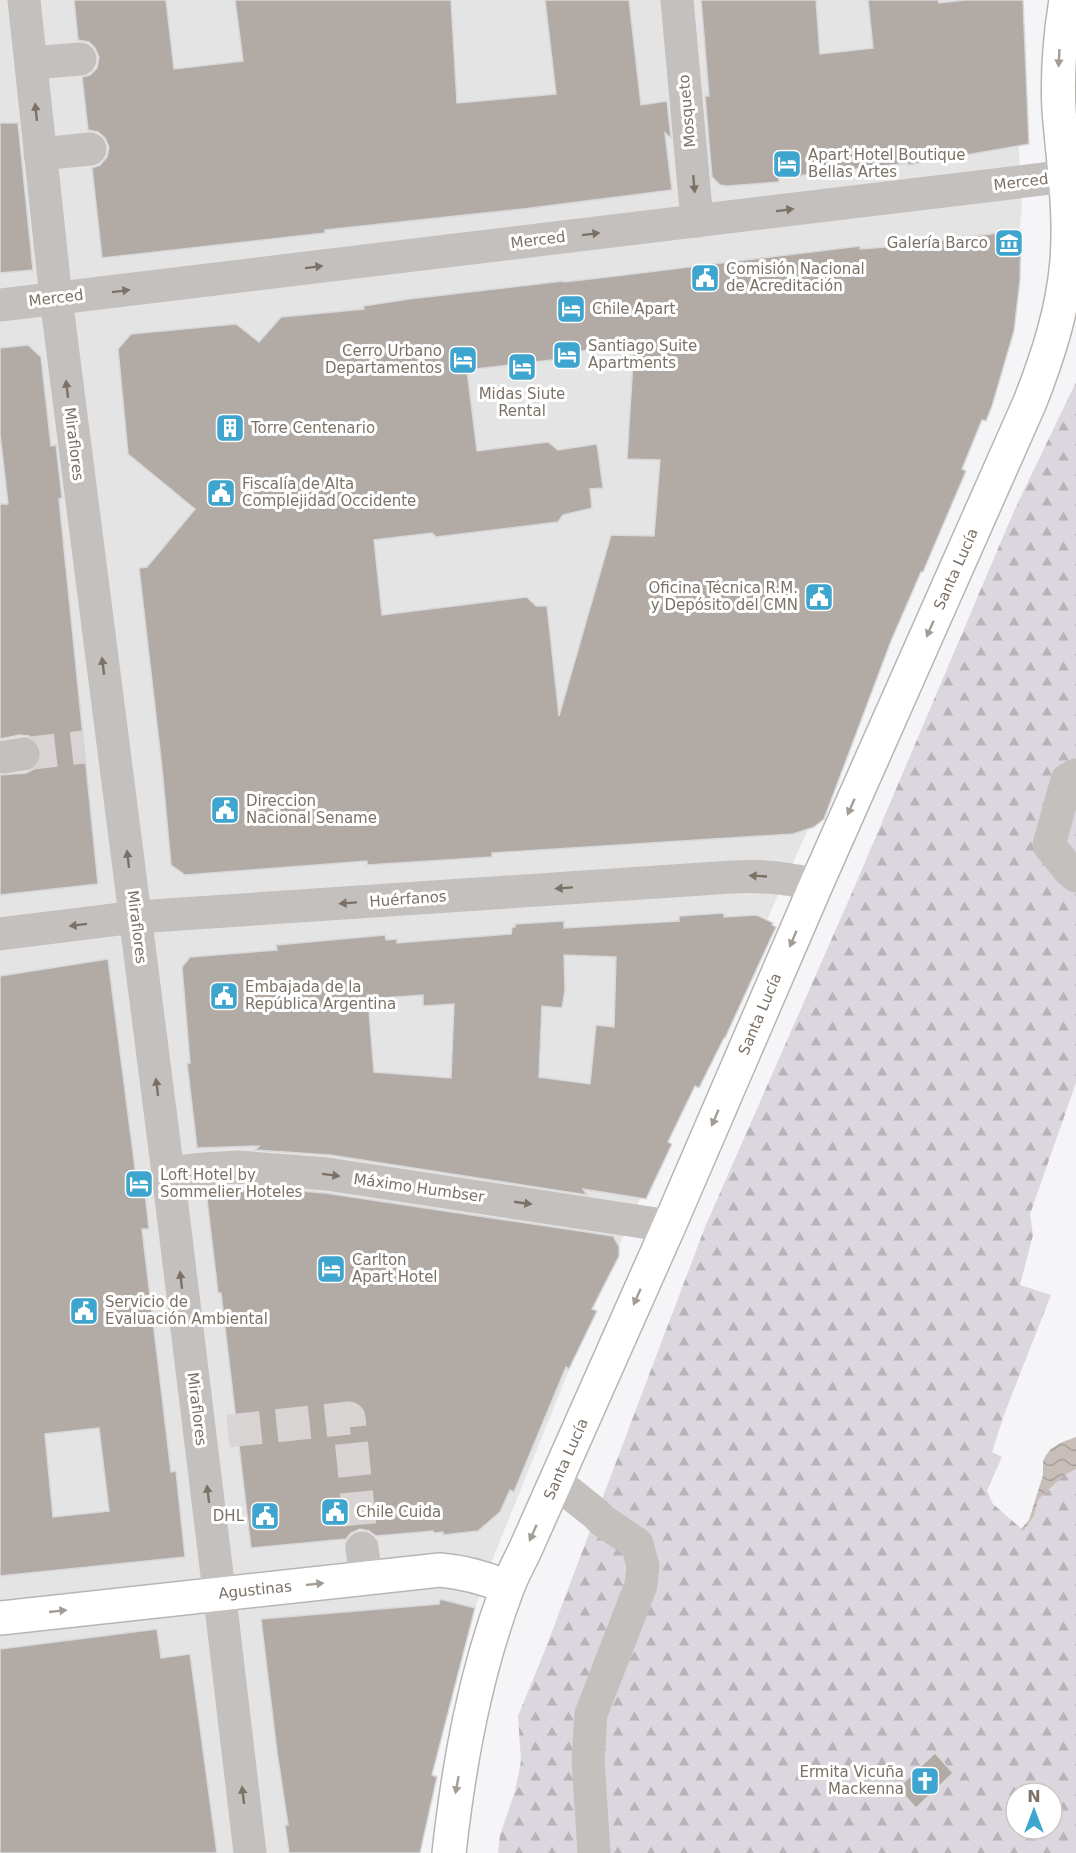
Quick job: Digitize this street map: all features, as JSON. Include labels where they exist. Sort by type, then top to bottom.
[{"type":"main road","name":"Santa Lucía","points":[[449,1853],[467,1727],[480,1674],[507,1587],[669,1226],[816,885],[1067,316],[1071,176],[1059,108],[1058,64],[1066,0]]},
{"type":"main road","name":"Agustinas","points":[[8,1613],[220,1594],[364,1563],[456,1571],[484,1577],[507,1587]]},
{"type":"street","name":"Miraflores","points":[[24,0],[31,63],[36,173],[56,298],[99,745],[136,917],[168,1173],[214,1432],[220,1594],[250,1853]]},
{"type":"street","name":"Mosqueto","points":[[677,0],[697,221]]},
{"type":"street","points":[[31,63],[80,59]]},
{"type":"street","points":[[36,173],[90,149]]},
{"type":"street","name":"Merced","points":[[0,305],[1071,176]]},
{"type":"street","points":[[974,500],[1018,398],[1030,402]]},
{"type":"street","points":[[1076,774],[1067,780],[1048,845],[1076,876]]},
{"type":"street","name":"Huérfanos","points":[[0,934],[136,917],[732,877],[795,879],[816,885]]},
{"type":"street","name":"Máximo Humbser","points":[[168,1173],[205,1168],[238,1167],[327,1174],[669,1226]]},
{"type":"street","points":[[556,1482],[603,1521],[637,1544],[643,1566],[640,1586],[591,1714],[588,1760],[594,1853]]},
{"type":"shaded area","points":[[0,0],[1011,0],[1022,207],[1008,334],[840,759],[622,1239],[492,1561],[475,1608],[432,1775],[437,1777],[420,1853],[0,1853]]},
{"type":"green space","points":[[1076,382],[1076,1083],[1030,1214],[1033,1235],[1020,1285],[1051,1295],[1004,1415],[992,1452],[1002,1457],[987,1491],[993,1504],[1023,1530],[1034,1516],[1038,1500],[1063,1476],[1076,1469],[1076,1853],[498,1853],[500,1835],[515,1791],[521,1761],[518,1716],[705,1227],[854,888],[1014,511]]},
{"type":"water","points":[[1076,1437],[1076,1469],[1063,1476],[1038,1500],[1034,1516],[1023,1531],[1021,1529],[1029,1520],[1043,1475],[1043,1461],[1046,1455],[1060,1443]]},
{"type":"building","points":[[74,0],[166,0],[174,69],[243,61],[235,0],[451,0],[457,103],[556,94],[545,0],[629,0],[641,105],[667,101],[671,138],[665,133],[672,190],[102,258],[92,168],[100,165],[107,157],[109,147],[105,138],[98,132],[88,130],[82,77],[90,75],[97,68],[99,57],[89,42],[78,40]]},
{"type":"building","points":[[701,0],[816,0],[820,54],[873,48],[868,0],[938,0],[939,3],[966,0],[1023,0],[1029,144],[908,165],[908,163],[779,178],[779,182],[720,185],[712,177],[705,96],[709,96]]},
{"type":"building","points":[[0,123],[18,123],[33,270],[0,273]]},
{"type":"building","points":[[1021,230],[1020,280],[1014,331],[992,406],[986,421],[982,420],[962,469],[966,471],[891,641],[824,819],[814,827],[793,834],[492,853],[492,857],[367,865],[367,861],[185,875],[171,865],[139,568],[147,567],[195,509],[128,454],[118,349],[131,334],[236,324],[259,342],[281,317],[364,309],[363,306],[409,299],[860,246],[860,249]],"holes":[[[634,345],[627,459],[660,460],[654,536],[611,535],[559,716],[547,606],[536,606],[527,597],[382,615],[374,540],[432,533],[436,537],[558,522],[563,515],[592,508],[590,489],[603,488],[597,444],[558,450],[548,442],[477,451],[467,370],[577,357],[582,351]]]},
{"type":"building","points":[[28,345],[41,357],[51,446],[56,445],[62,498],[59,499],[98,884],[0,895],[0,775],[26,773],[34,769],[40,761],[42,752],[38,743],[29,736],[20,735],[0,739],[0,504],[8,504],[0,434],[0,348]]},
{"type":"building","points":[[724,913],[724,917],[757,915],[776,927],[725,1038],[699,1088],[695,1086],[668,1142],[672,1144],[646,1199],[583,1189],[587,1195],[330,1155],[255,1150],[259,1146],[197,1148],[187,1063],[190,1063],[182,967],[190,957],[277,950],[276,945],[385,935],[386,940],[397,939],[397,943],[511,934],[515,924],[564,921],[564,928],[679,921],[679,916]],"holes":[[[564,955],[616,957],[614,1027],[596,1025],[590,1084],[539,1077],[542,1006],[562,1008],[565,990]],[[423,995],[423,1006],[454,1004],[451,1078],[374,1072],[368,999]]]},
{"type":"building","points":[[108,959],[136,1176],[143,1175],[149,1229],[142,1229],[171,1472],[176,1471],[185,1557],[0,1576],[0,976]],"holes":[[[99,1428],[109,1511],[53,1517],[45,1434]]]},
{"type":"building","points":[[238,1186],[325,1193],[613,1236],[619,1247],[619,1256],[592,1309],[597,1311],[569,1369],[566,1367],[514,1492],[510,1490],[500,1512],[478,1531],[443,1535],[443,1532],[434,1533],[433,1531],[376,1536],[360,1529],[351,1533],[346,1539],[251,1548],[221,1293],[218,1293],[207,1199],[219,1187]]},
{"type":"building","points":[[440,1599],[475,1608],[432,1775],[437,1777],[420,1853],[289,1853],[285,1825],[288,1825],[261,1619],[439,1604]]},
{"type":"building","points":[[157,1629],[161,1658],[190,1654],[217,1853],[0,1853],[0,1649]]},
{"type":"building","name":"Ermita Vicuña Mackenna","points":[[935,1753],[953,1773],[916,1808],[898,1788]]},
{"type":"tunnel","points":[[23,754],[84,747]]},
{"type":"tunnel","points":[[228,1431],[349,1418],[362,1548]]},
{"type":"place","name":"Apart Hotel Boutique Bellas Artes","points":[[787,164]]},
{"type":"place","name":"Galería Barco","points":[[1009,243]]},
{"type":"place","name":"Comisión Nacional de Acreditación","points":[[705,278]]},
{"type":"place","name":"Chile Apart","points":[[571,309]]},
{"type":"place","name":"Santiago Suite Apartments","points":[[567,355]]},
{"type":"place","name":"Cerro Urbano Departamentos","points":[[463,360]]},
{"type":"place","name":"Midas Siute Rental","points":[[522,367]]},
{"type":"place","name":"Torre Centenario","points":[[230,428]]},
{"type":"place","name":"Fiscalía de Alta Complejidad Occidente","points":[[221,493]]},
{"type":"place","name":"Oficina Técnica R.M. y Depósito del CMN","points":[[819,597]]},
{"type":"place","name":"Direccion Nacional Sename","points":[[225,810]]},
{"type":"place","name":"Embajada de la República Argentina","points":[[224,996]]},
{"type":"place","name":"Loft Hotel by Sommelier Hoteles","points":[[139,1184]]},
{"type":"place","name":"Carlton Apart Hotel","points":[[331,1269]]},
{"type":"place","name":"Servicio de Evaluación Ambiental","points":[[84,1311]]},
{"type":"place","name":"Chile Cuida","points":[[335,1512]]},
{"type":"place","name":"DHL","points":[[265,1516]]},
{"type":"place","name":"Ermita Vicuña Mackenna","points":[[925,1781]]}]
